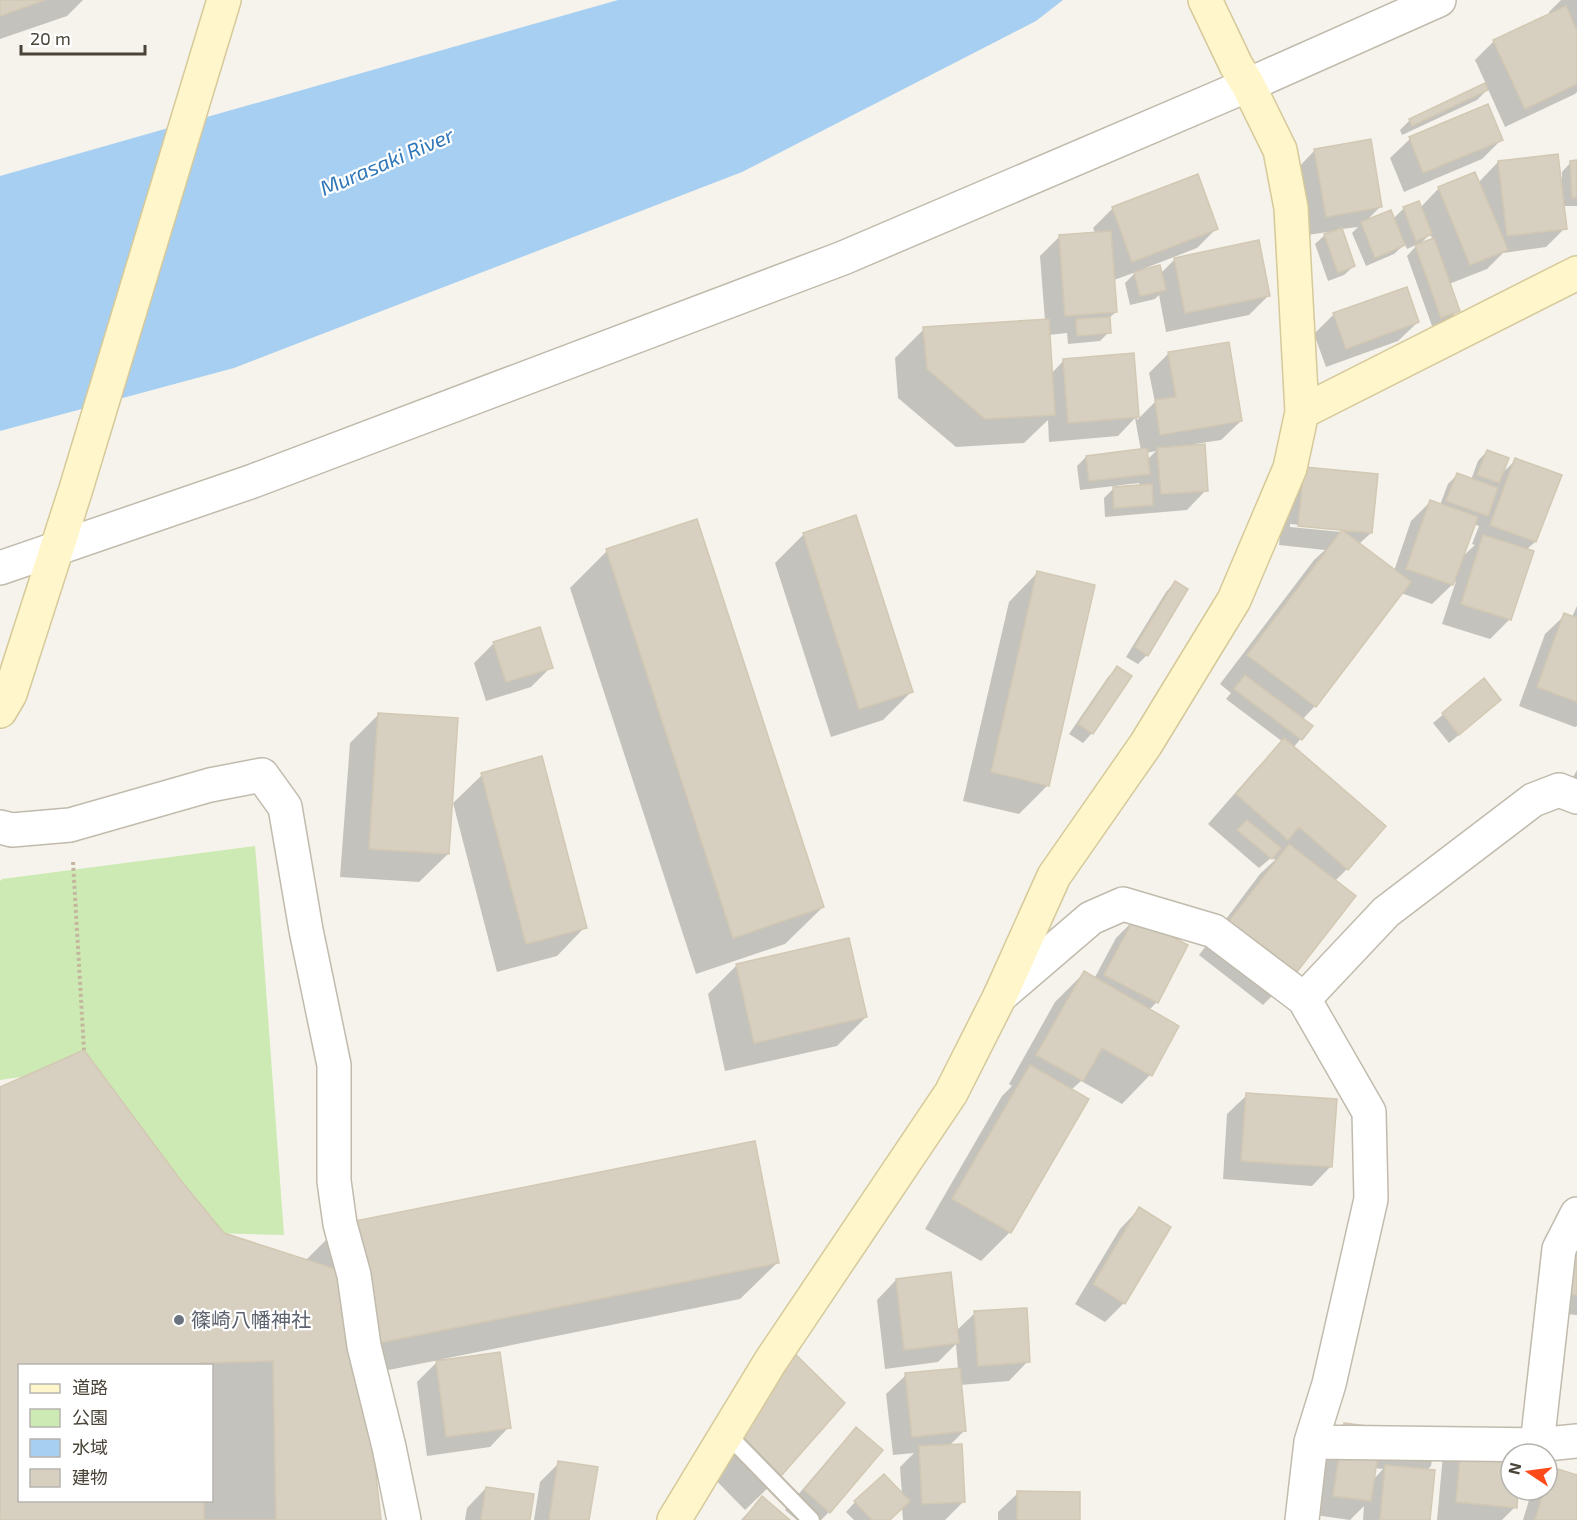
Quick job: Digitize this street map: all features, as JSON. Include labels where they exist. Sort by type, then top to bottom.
[{"type":"street","points":[[0,711],[10,693],[75,492],[224,0]]},
{"type":"street","points":[[674,1520],[770,1362],[951,1093],[1000,996],[1054,876],[1146,744],[1234,600],[1290,468],[1302,412],[1291,208],[1280,150],[1205,0]]},
{"type":"street","points":[[0,568],[253,481],[843,258],[1242,75],[1439,0]]},
{"type":"street","points":[[1302,412],[1577,273]]},
{"type":"street","points":[[0,827],[12,830],[70,825],[210,785],[262,775],[285,807],[306,930],[334,1065],[334,1181],[340,1224],[354,1275],[364,1346],[404,1520]]},
{"type":"street","points":[[1304,999],[1386,912],[1533,800],[1559,790],[1577,797]]},
{"type":"street","points":[[1000,996],[1091,918],[1123,904],[1214,931],[1304,999],[1369,1112],[1371,1199],[1329,1384],[1311,1442],[1302,1520]]},
{"type":"street","points":[[1537,1442],[1559,1249],[1577,1214]]},
{"type":"street","points":[[1559,1443],[1577,1441]]},
{"type":"street","points":[[1311,1442],[1499,1444]]},
{"type":"lane","points":[[726,1433],[811,1520]]},
{"type":"path","points":[[70,825],[84,1050]]},
{"type":"green space","points":[[255,846],[284,1235],[212,1233],[63,1071],[0,1080],[0,881],[2,879]]},
{"type":"water","name":"Murasaki River","points":[[618,0],[1063,0],[1036,21],[742,172],[234,368],[0,431],[0,176]]},
{"type":"building","points":[[0,0],[45,0],[0,16]]},
{"type":"building","points":[[1566,6],[1577,31],[1577,84],[1525,109],[1493,40]]},
{"type":"building","points":[[1485,83],[1488,90],[1412,126],[1409,119]]},
{"type":"building","points":[[1488,104],[1503,140],[1423,173],[1409,137]]},
{"type":"building","points":[[1371,139],[1382,207],[1326,217],[1314,149]]},
{"type":"building","points":[[1558,154],[1567,229],[1507,236],[1498,161]]},
{"type":"building","points":[[1577,160],[1577,197],[1572,198],[1570,161]]},
{"type":"building","points":[[1475,172],[1508,250],[1470,265],[1438,187]]},
{"type":"building","points":[[1198,174],[1218,229],[1132,262],[1112,207]]},
{"type":"building","points":[[1419,201],[1432,234],[1416,241],[1403,207]]},
{"type":"building","points":[[1391,210],[1405,245],[1375,258],[1361,222]]},
{"type":"building","points":[[1342,228],[1355,266],[1338,273],[1324,234]]},
{"type":"building","points":[[1111,231],[1117,312],[1065,316],[1059,235]]},
{"type":"building","points":[[1434,238],[1460,311],[1441,318],[1415,245]]},
{"type":"building","points":[[1259,240],[1270,296],[1185,313],[1174,258]]},
{"type":"building","points":[[1160,265],[1166,290],[1140,296],[1134,272]]},
{"type":"building","points":[[1407,287],[1419,322],[1346,349],[1333,313]]},
{"type":"building","points":[[1110,317],[1111,333],[1077,336],[1076,319]]},
{"type":"building","points":[[1049,319],[1055,415],[985,419],[927,369],[923,327]]},
{"type":"building","points":[[1229,342],[1242,421],[1160,435],[1155,400],[1176,397],[1168,352]]},
{"type":"building","points":[[1134,353],[1139,417],[1068,423],[1063,359]]},
{"type":"building","points":[[1205,444],[1208,491],[1161,494],[1157,448]]},
{"type":"building","points":[[1147,448],[1150,474],[1089,481],[1086,456]]},
{"type":"building","points":[[1487,450],[1509,458],[1499,483],[1477,475]]},
{"type":"building","points":[[1515,458],[1562,475],[1536,542],[1490,525]]},
{"type":"building","points":[[1304,467],[1378,474],[1372,533],[1298,526]]},
{"type":"building","points":[[1457,473],[1498,488],[1488,516],[1446,501]]},
{"type":"building","points":[[1152,484],[1153,505],[1114,508],[1113,487]]},
{"type":"building","points":[[1430,500],[1478,517],[1453,585],[1406,569]]},
{"type":"building","points":[[856,515],[913,692],[859,709],[803,533]]},
{"type":"building","points":[[697,519],[824,907],[733,938],[606,549]]},
{"type":"building","points":[[1342,530],[1411,582],[1316,707],[1247,655]]},
{"type":"building","points":[[1483,535],[1534,551],[1511,620],[1461,604]]},
{"type":"building","points":[[1037,571],[1095,585],[1049,786],[991,772]]},
{"type":"building","points":[[1175,581],[1188,589],[1148,656],[1135,647]]},
{"type":"building","points":[[1564,613],[1577,618],[1577,702],[1537,687]]},
{"type":"building","points":[[540,627],[553,668],[506,682],[493,642]]},
{"type":"building","points":[[1117,666],[1132,676],[1093,734],[1078,724]]},
{"type":"building","points":[[1245,675],[1313,726],[1302,740],[1234,689]]},
{"type":"building","points":[[1484,678],[1501,700],[1459,735],[1442,713]]},
{"type":"building","points":[[378,713],[458,718],[449,854],[369,849]]},
{"type":"building","points":[[1284,738],[1386,826],[1348,870],[1299,827],[1288,840],[1236,794]]},
{"type":"building","points":[[542,756],[587,928],[526,944],[481,773]]},
{"type":"building","points":[[1247,820],[1281,848],[1272,859],[1237,830]]},
{"type":"building","points":[[1289,844],[1356,896],[1293,977],[1226,925]]},
{"type":"building","points":[[1135,917],[1188,945],[1158,1003],[1104,975]]},
{"type":"building","points":[[849,938],[867,1017],[754,1043],[736,964]]},
{"type":"building","points":[[1084,971],[1179,1026],[1152,1076],[1102,1048],[1083,1081],[1036,1055]]},
{"type":"building","name":"篠崎八幡神社","points":[[84,1050],[179,1178],[224,1233],[354,1275],[381,1520],[0,1520],[0,1087]]},
{"type":"building","points":[[1030,1065],[1089,1099],[1011,1233],[952,1199]]},
{"type":"building","points":[[1246,1093],[1337,1099],[1332,1167],[1241,1161]]},
{"type":"building","points":[[755,1141],[779,1263],[364,1346],[340,1224]]},
{"type":"building","points":[[1139,1207],[1171,1227],[1125,1304],[1093,1284]]},
{"type":"building","points":[[1577,1240],[1577,1295],[1563,1293]]},
{"type":"building","points":[[951,1272],[959,1343],[904,1350],[896,1279]]},
{"type":"building","points":[[1027,1308],[1030,1362],[978,1366],[974,1311]]},
{"type":"building","points":[[783,1342],[845,1403],[775,1483],[726,1433]]},
{"type":"building","points":[[500,1352],[511,1428],[446,1437],[436,1361]]},
{"type":"building","points":[[273,1361],[276,1520],[204,1520],[204,1502],[213,1502],[213,1364],[201,1363]]},
{"type":"building","points":[[960,1368],[966,1431],[912,1437],[905,1373]]},
{"type":"building","points":[[1344,1423],[1382,1428],[1371,1501],[1333,1496]]},
{"type":"building","points":[[856,1427],[883,1450],[830,1513],[804,1490]]},
{"type":"building","points":[[1462,1434],[1499,1449],[1499,1502],[1517,1502],[1517,1508],[1456,1502]]},
{"type":"building","points":[[962,1444],[965,1502],[922,1504],[919,1446]]},
{"type":"building","points":[[558,1461],[598,1467],[589,1520],[549,1520]]},
{"type":"building","points":[[1385,1465],[1435,1470],[1430,1520],[1380,1520]]},
{"type":"building","points":[[1559,1469],[1577,1475],[1577,1520],[1535,1520],[1540,1502],[1559,1502]]},
{"type":"building","points":[[884,1474],[910,1501],[890,1520],[872,1520],[854,1501]]},
{"type":"building","points":[[486,1487],[534,1494],[530,1520],[481,1520]]},
{"type":"building","points":[[1017,1491],[1080,1492],[1080,1520],[1017,1520]]},
{"type":"building","points":[[762,1496],[790,1520],[743,1520]]},
{"type":"place","name":"篠崎八幡神社","points":[[179,1320]]}]
